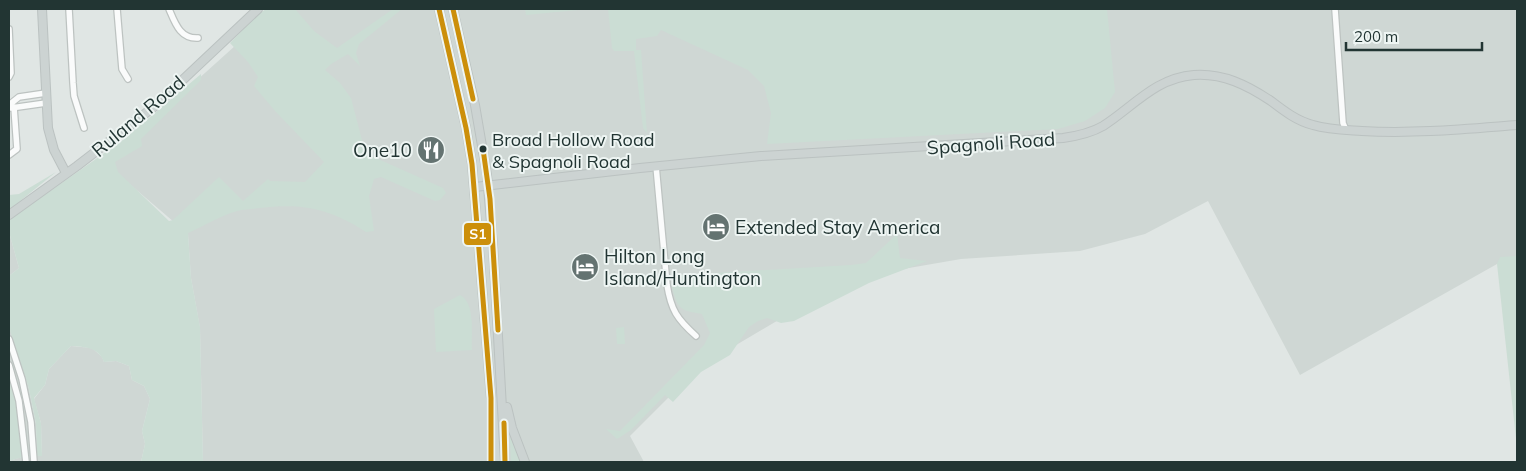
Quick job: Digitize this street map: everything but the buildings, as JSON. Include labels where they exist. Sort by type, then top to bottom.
[{"type":"main road","points":[[42,9],[46,103],[50,139],[66,173]]},
{"type":"main road","name":"Ruland Road","points":[[9,215],[155,106],[258,9]]},
{"type":"main road","points":[[439,9],[466,128],[475,187],[491,398],[492,462]]},
{"type":"main road","points":[[453,9],[481,134],[488,186],[502,381],[505,462]]},
{"type":"main road","name":"Spagnoli Road","points":[[475,187],[761,156],[1068,138],[1103,126],[1151,89],[1165,82],[1194,75],[1216,76],[1235,81],[1252,89],[1300,121],[1329,129],[1402,132],[1517,125]]},
{"type":"main road","points":[[502,381],[512,428],[525,462]]},
{"type":"street","points":[[69,9],[73,83],[76,102],[84,128]]},
{"type":"street","points":[[118,9],[122,69],[128,79]]},
{"type":"street","points":[[169,9],[177,28],[182,34],[191,39],[198,38]]},
{"type":"street","points":[[1336,9],[1343,123],[1346,130]]},
{"type":"street","points":[[9,29],[11,73],[9,77]]},
{"type":"street","points":[[10,107],[19,97],[46,93]]},
{"type":"street","points":[[25,96],[26,105]]},
{"type":"street","points":[[10,107],[46,103]]},
{"type":"street","points":[[9,155],[17,149],[10,107]]},
{"type":"street","points":[[656,166],[670,304],[678,318],[696,336]]},
{"type":"street","points":[[9,339],[22,379],[31,422],[34,462]]},
{"type":"street","points":[[9,364],[19,401],[26,462]]},
{"type":"shaded area","points":[[276,9],[1517,9],[1517,260],[1497,264],[1300,375],[1208,201],[1145,234],[1080,251],[961,259],[880,273],[792,312],[699,367],[630,436],[644,462],[203,462],[200,328],[191,278],[188,234],[105,163]]},
{"type":"shaded area","points":[[9,232],[19,268],[9,276]]},
{"type":"shaded area","points":[[9,326],[29,389],[36,424],[37,455],[42,456],[41,423],[34,399],[45,385],[49,369],[71,346],[92,348],[102,357],[104,362],[116,361],[129,366],[132,380],[144,386],[150,399],[142,431],[145,444],[141,462],[9,462],[22,457],[9,382]]},
{"type":"green space","points":[[266,9],[295,9],[314,31],[337,48],[393,9],[402,9],[359,44],[356,53],[360,66],[348,54],[325,70],[340,83],[351,98],[367,154],[443,188],[446,193],[440,200],[435,201],[381,177],[374,179],[369,196],[374,231],[366,232],[328,213],[290,206],[237,211],[188,233],[191,278],[200,327],[203,462],[141,462],[145,444],[142,431],[150,399],[144,386],[132,380],[129,366],[116,361],[104,362],[95,351],[71,346],[49,369],[45,385],[34,398],[41,423],[42,456],[37,456],[36,424],[29,389],[9,327],[9,276],[19,268],[9,232],[9,220],[123,140],[201,74],[201,80],[141,139],[142,146],[115,162],[118,172],[169,221],[173,220],[219,177],[243,201],[268,179],[270,181],[305,182],[324,162],[254,86],[258,77],[248,62],[230,43],[257,15]]},
{"type":"green space","points":[[525,9],[588,9],[526,15]]},
{"type":"green space","points":[[608,9],[1107,9],[1115,92],[1105,108],[1085,121],[1058,129],[767,144],[771,113],[764,86],[748,70],[661,30],[657,36],[636,39],[636,50],[641,50],[647,133],[643,128],[634,51],[614,51],[612,48]]},
{"type":"green space","points":[[56,172],[9,210],[9,195],[19,194]]},
{"type":"green space","points":[[897,234],[900,258],[927,261],[869,283],[794,321],[781,323],[767,318],[758,321],[749,327],[730,355],[701,372],[673,402],[665,395],[631,430],[617,439],[606,429],[620,431],[704,345],[710,333],[702,314],[684,310],[678,304],[672,287],[680,275],[866,263]]},
{"type":"green space","points":[[1517,256],[1517,448],[1497,264],[1500,257]]},
{"type":"green space","points":[[460,295],[465,299],[471,312],[472,350],[436,352],[434,309]]},
{"type":"green space","points":[[624,327],[625,344],[617,344],[616,328]]},
{"type":"green space","points":[[11,381],[17,403],[23,457],[9,461],[9,382]]},
{"type":"green space","points":[[512,437],[523,462],[511,462],[510,439]]},
{"type":"transit line","name":"S1","points":[[439,9],[466,128],[472,164],[491,398],[491,462]]},
{"type":"transit line","name":"S1","points":[[453,9],[473,99]]},
{"type":"transit line","name":"S1","points":[[483,149],[490,199],[498,330]]},
{"type":"transit line","name":"S1","points":[[504,423],[505,462]]},
{"type":"place","name":"Broad Hollow Road & Spagnoli Road","points":[[483,149]]},
{"type":"place","name":"One10","points":[[431,150]]},
{"type":"place","name":"Extended Stay America","points":[[716,227]]},
{"type":"place","name":"Hilton Long Island/Huntington","points":[[585,267]]}]
